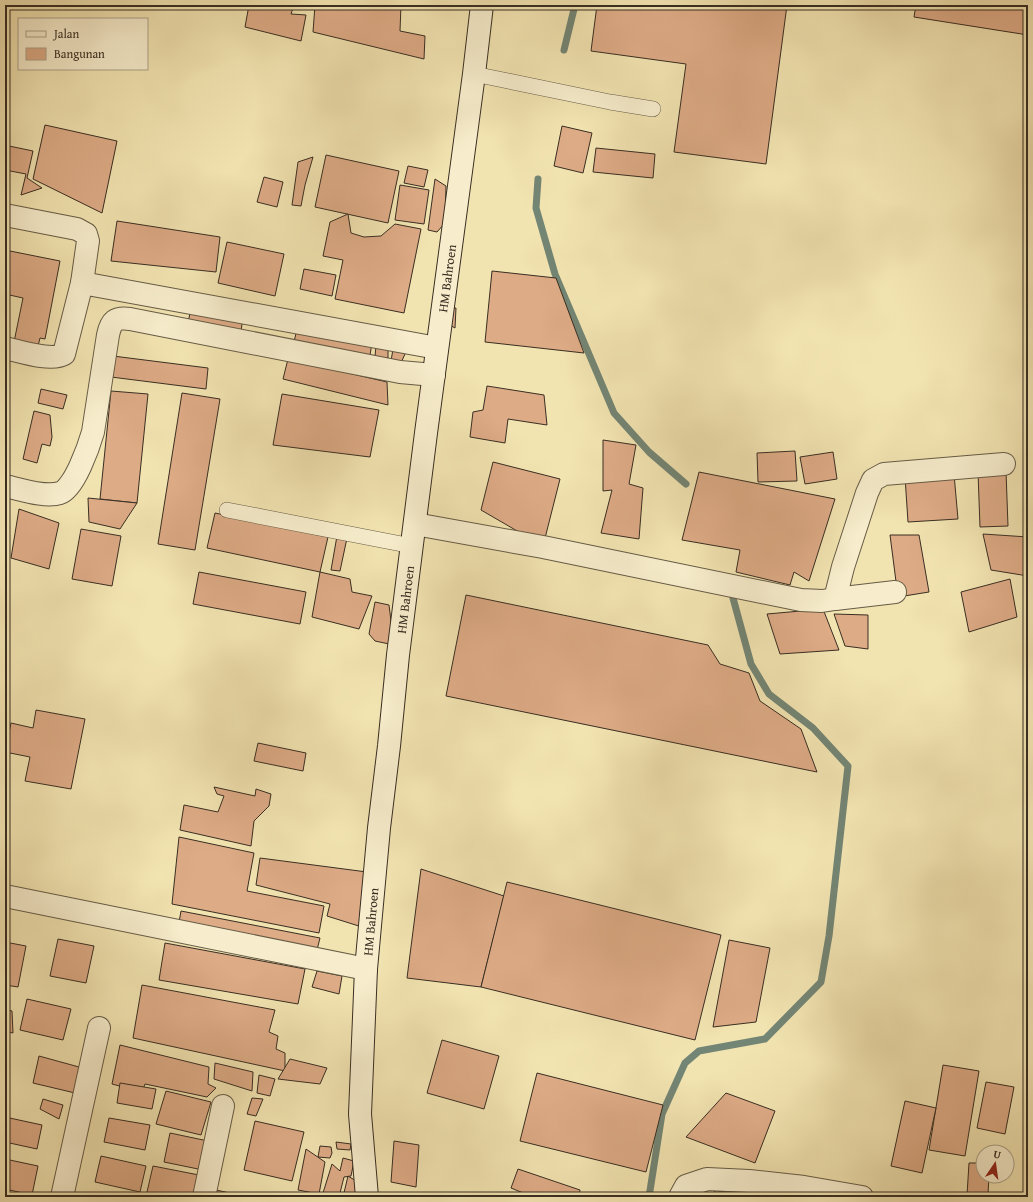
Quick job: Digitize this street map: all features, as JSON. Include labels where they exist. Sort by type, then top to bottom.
[{"type":"street","name":"HM Bahroen","points":[[368,1197],[360,1114],[366,969],[379,828],[412,546],[482,5]]},
{"type":"street","points":[[5,215],[77,229],[86,234],[88,241],[82,283],[64,354],[60,357],[47,357],[5,348]]},
{"type":"street","points":[[82,283],[437,348]]},
{"type":"street","points":[[5,486],[46,494],[59,493],[66,490],[80,467],[89,447],[93,432],[108,335],[112,323],[118,319],[130,319],[400,372],[434,375]]},
{"type":"street","points":[[834,599],[866,493],[873,480],[884,474],[1004,464]]},
{"type":"street","points":[[415,524],[543,547],[801,600],[818,601],[895,592]]},
{"type":"street","points":[[5,896],[366,969]]},
{"type":"street","points":[[62,1197],[99,1028]]},
{"type":"street","points":[[204,1197],[223,1106]]},
{"type":"street","points":[[680,1197],[686,1186],[707,1179],[748,1180],[804,1187],[862,1197]]},
{"type":"lane","points":[[474,74],[652,109]]},
{"type":"lane","points":[[227,510],[412,546]]},
{"type":"building","points":[[249,5],[294,5],[291,14],[306,15],[301,41],[245,27]]},
{"type":"building","points":[[315,5],[401,5],[400,31],[425,36],[424,59],[313,32]]},
{"type":"building","points":[[597,5],[787,5],[766,164],[674,152],[686,64],[591,51]]},
{"type":"building","points":[[916,5],[1028,5],[1028,35],[914,17]]},
{"type":"building","points":[[45,125],[117,141],[102,213],[33,179]]},
{"type":"building","points":[[562,126],[592,133],[583,173],[554,166]]},
{"type":"building","points":[[9,146],[33,151],[27,178],[42,188],[21,195],[26,174],[5,170]]},
{"type":"building","points":[[596,148],[655,154],[653,178],[593,172]]},
{"type":"building","points":[[326,155],[399,171],[388,223],[315,207]]},
{"type":"building","points":[[313,157],[301,206],[292,205],[298,162]]},
{"type":"building","points":[[408,166],[428,170],[424,187],[404,183]]},
{"type":"building","points":[[264,177],[283,182],[277,207],[257,202]]},
{"type":"building","points":[[435,179],[446,186],[445,223],[437,232],[428,230]]},
{"type":"building","points":[[400,185],[429,190],[424,224],[395,220]]},
{"type":"building","points":[[348,214],[351,233],[364,237],[381,236],[395,224],[421,229],[404,313],[335,299],[343,260],[323,256],[330,222]]},
{"type":"building","points":[[117,221],[220,237],[216,272],[111,261]]},
{"type":"building","points":[[227,242],[284,254],[275,296],[218,283]]},
{"type":"building","points":[[5,250],[60,261],[45,339],[40,338],[38,346],[14,342],[23,298],[5,294]]},
{"type":"building","points":[[304,269],[336,275],[332,296],[300,289]]},
{"type":"building","points":[[492,271],[556,278],[584,353],[485,342]]},
{"type":"building","points":[[191,308],[243,316],[241,332],[188,323]]},
{"type":"building","points":[[449,308],[456,308],[455,328],[446,323]]},
{"type":"building","points":[[297,329],[372,343],[370,355],[294,342]]},
{"type":"building","points":[[376,345],[388,350],[388,358],[375,357]]},
{"type":"building","points":[[393,349],[405,354],[400,365],[391,361]]},
{"type":"building","points":[[113,356],[208,368],[206,389],[111,377]]},
{"type":"building","points":[[288,359],[387,382],[388,405],[283,379]]},
{"type":"building","points":[[487,386],[544,395],[547,425],[508,419],[505,443],[470,437],[473,412],[483,410]]},
{"type":"building","points":[[41,389],[67,395],[63,409],[38,403]]},
{"type":"building","points":[[111,391],[148,394],[137,503],[100,499]]},
{"type":"building","points":[[182,393],[220,399],[195,550],[158,544]]},
{"type":"building","points":[[282,394],[379,410],[370,457],[273,445]]},
{"type":"building","points":[[34,411],[50,415],[52,437],[50,446],[42,444],[37,463],[23,459]]},
{"type":"building","points":[[603,440],[636,445],[629,484],[643,488],[639,539],[601,533],[612,490],[603,491]]},
{"type":"building","points":[[795,451],[797,481],[758,482],[757,453]]},
{"type":"building","points":[[833,452],[837,479],[805,484],[800,457]]},
{"type":"building","points":[[493,462],[560,479],[543,546],[481,510]]},
{"type":"building","points":[[1006,471],[1008,526],[980,527],[978,472]]},
{"type":"building","points":[[699,472],[835,499],[809,581],[794,572],[790,585],[736,572],[740,550],[682,540]]},
{"type":"building","points":[[954,474],[958,519],[908,522],[905,477]]},
{"type":"building","points":[[88,498],[137,503],[120,529],[89,522]]},
{"type":"building","points":[[19,509],[59,523],[49,569],[11,558]]},
{"type":"building","points":[[215,513],[328,537],[320,572],[207,548]]},
{"type":"building","points":[[81,529],[121,536],[112,586],[72,579]]},
{"type":"building","points":[[983,534],[1028,537],[1028,576],[991,570]]},
{"type":"building","points":[[890,535],[919,535],[929,592],[898,597]]},
{"type":"building","points":[[337,536],[347,538],[340,571],[331,570]]},
{"type":"building","points":[[199,572],[306,592],[300,624],[193,604]]},
{"type":"building","points":[[320,572],[350,579],[352,592],[372,596],[359,629],[312,617]]},
{"type":"building","points":[[1010,579],[1017,617],[969,632],[961,592]]},
{"type":"building","points":[[466,595],[708,645],[720,664],[749,673],[760,701],[801,729],[817,772],[446,696]]},
{"type":"building","points":[[375,602],[389,605],[394,645],[375,641],[369,634]]},
{"type":"building","points":[[823,609],[839,650],[780,654],[767,614]]},
{"type":"building","points":[[834,614],[868,615],[868,649],[845,646]]},
{"type":"building","points":[[36,710],[85,719],[71,789],[25,781],[30,757],[5,752],[11,723],[33,728]]},
{"type":"building","points":[[258,743],[306,753],[303,771],[254,761]]},
{"type":"building","points":[[214,787],[255,796],[256,789],[271,794],[269,806],[254,821],[251,846],[180,830],[184,805],[218,812],[224,796],[217,794]]},
{"type":"building","points":[[179,837],[254,853],[247,891],[324,906],[319,933],[172,904]]},
{"type":"building","points":[[260,858],[367,872],[362,927],[327,916],[330,904],[256,885]]},
{"type":"building","points":[[421,869],[504,896],[481,987],[407,978]]},
{"type":"building","points":[[507,882],[721,935],[695,1040],[481,987]]},
{"type":"building","points":[[181,911],[320,938],[316,954],[178,928]]},
{"type":"building","points":[[58,939],[94,946],[86,983],[50,976]]},
{"type":"building","points":[[729,940],[770,948],[756,1022],[713,1027]]},
{"type":"building","points":[[5,942],[26,946],[18,987],[5,985]]},
{"type":"building","points":[[165,943],[305,969],[298,1004],[159,980]]},
{"type":"building","points":[[317,971],[342,976],[339,994],[312,987]]},
{"type":"building","points":[[142,985],[275,1010],[269,1032],[278,1036],[276,1049],[285,1053],[285,1071],[133,1038]]},
{"type":"building","points":[[27,999],[71,1009],[63,1040],[20,1030]]},
{"type":"building","points":[[5,1009],[12,1011],[13,1033],[5,1031]]},
{"type":"building","points":[[442,1040],[499,1056],[484,1109],[427,1093]]},
{"type":"building","points":[[120,1045],[209,1067],[208,1084],[216,1088],[207,1097],[145,1084],[142,1092],[112,1084]]},
{"type":"building","points":[[39,1056],[79,1067],[75,1093],[33,1083]]},
{"type":"building","points":[[290,1059],[327,1068],[320,1084],[278,1079]]},
{"type":"building","points":[[215,1063],[253,1072],[252,1091],[214,1079]]},
{"type":"building","points":[[943,1065],[979,1071],[965,1156],[929,1150]]},
{"type":"building","points":[[537,1073],[663,1105],[646,1172],[520,1141]]},
{"type":"building","points":[[259,1075],[275,1079],[270,1096],[257,1093]]},
{"type":"building","points":[[986,1082],[1014,1087],[1005,1134],[977,1128]]},
{"type":"building","points":[[120,1083],[156,1089],[152,1109],[117,1103]]},
{"type":"building","points":[[166,1091],[211,1102],[201,1135],[156,1124]]},
{"type":"building","points":[[726,1093],[775,1111],[755,1163],[686,1137]]},
{"type":"building","points":[[252,1098],[263,1099],[256,1116],[247,1114]]},
{"type":"building","points":[[43,1099],[63,1105],[59,1119],[40,1109]]},
{"type":"building","points":[[905,1101],[936,1108],[922,1173],[891,1166]]},
{"type":"building","points":[[5,1117],[42,1125],[37,1149],[5,1142],[7,1126]]},
{"type":"building","points":[[109,1118],[150,1125],[145,1150],[104,1142]]},
{"type":"building","points":[[255,1121],[304,1132],[292,1181],[244,1170]]},
{"type":"building","points":[[170,1133],[208,1141],[203,1170],[164,1162]]},
{"type":"building","points":[[394,1141],[419,1145],[416,1187],[391,1182]]},
{"type":"building","points":[[336,1142],[351,1144],[350,1150],[337,1149]]},
{"type":"building","points":[[320,1146],[331,1147],[332,1153],[330,1158],[318,1157]]},
{"type":"building","points":[[306,1149],[325,1162],[319,1194],[298,1190]]},
{"type":"building","points":[[101,1156],[146,1166],[140,1192],[95,1182]]},
{"type":"building","points":[[343,1158],[354,1161],[351,1176],[344,1177],[339,1197],[324,1197],[323,1193],[332,1164],[340,1171]]},
{"type":"building","points":[[5,1159],[38,1166],[32,1195],[5,1189]]},
{"type":"building","points":[[969,1163],[975,1163],[975,1184],[989,1184],[988,1194],[967,1195]]},
{"type":"building","points":[[153,1166],[199,1175],[194,1197],[157,1197],[147,1192]]},
{"type":"building","points":[[518,1169],[580,1190],[579,1197],[533,1197],[511,1188]]},
{"type":"building","points":[[348,1176],[361,1184],[360,1197],[343,1197]]},
{"type":"building","points":[[216,1190],[248,1197],[213,1197]]},
{"type":"building","points":[[715,1190],[747,1197],[713,1197]]},
{"type":"waterway","points":[[564,50],[575,5]]},
{"type":"waterway","points":[[538,179],[536,208],[555,274],[614,413],[649,452],[686,484]]},
{"type":"waterway","points":[[649,1197],[662,1114],[685,1063],[699,1051],[765,1039],[821,982],[829,936],[848,766],[813,728],[769,694],[751,664],[733,598]]}]
